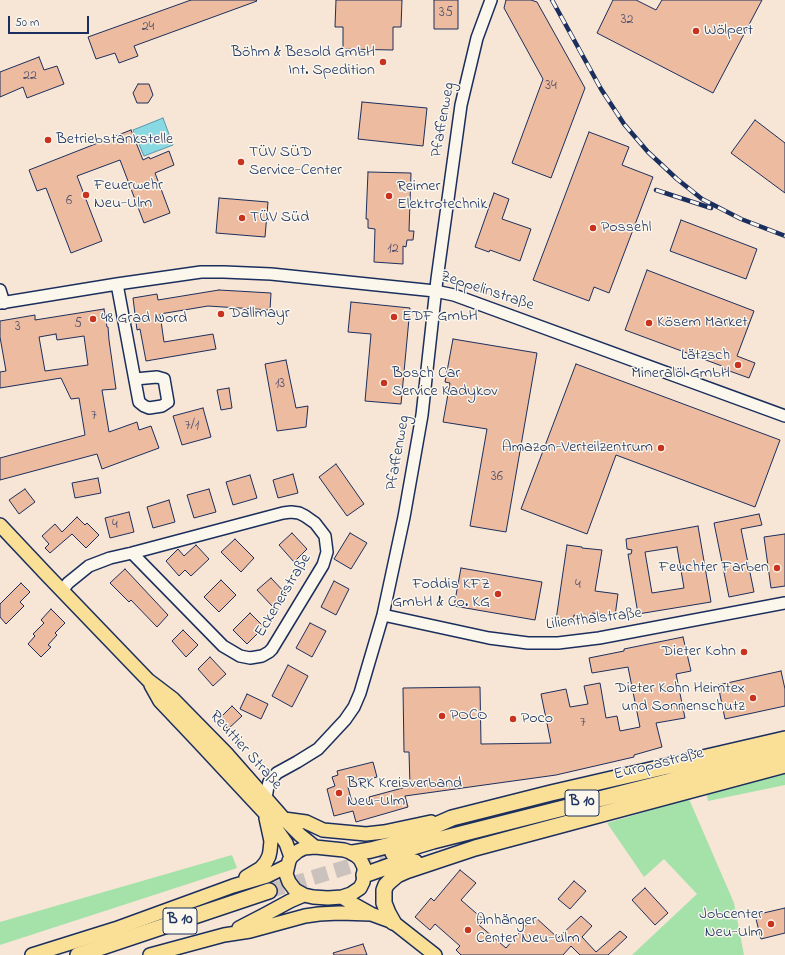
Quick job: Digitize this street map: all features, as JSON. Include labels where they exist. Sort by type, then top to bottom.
[{"type":"highway","points":[[353,853],[390,845],[452,818],[785,739]]},
{"type":"highway","name":"Europastraße","points":[[393,853],[433,841],[780,754]]},
{"type":"highway","points":[[393,922],[384,903],[384,894],[386,885],[396,875],[476,848],[785,765]]},
{"type":"highway","points":[[362,882],[398,864],[442,859]]},
{"type":"highway","name":"B 10","points":[[83,954],[269,891]]},
{"type":"main road","name":"Reuttier Straße","points":[[0,525],[148,680],[174,699],[226,753],[284,819],[315,847]]},
{"type":"main road","name":"Reuttier Straße","points":[[148,680],[160,702],[196,738],[265,813],[286,843],[289,862],[286,874],[289,882],[295,890],[304,895]]},
{"type":"main road","points":[[233,886],[261,868],[269,856],[271,841],[265,813]]},
{"type":"main road","points":[[284,819],[306,822],[323,830],[366,834],[402,829],[452,818]]},
{"type":"main road","points":[[32,955],[115,929],[233,886],[267,876],[289,862],[298,851],[304,848],[315,847],[344,850],[353,853],[360,859],[364,867],[362,898],[371,914]]},
{"type":"main road","points":[[224,935],[304,895],[322,898],[342,897],[351,894],[362,882]]},
{"type":"main road","points":[[342,897],[371,914],[393,922],[435,955]]},
{"type":"main road","points":[[150,955],[224,935],[250,931],[305,916],[339,913],[371,914]]},
{"type":"street","name":"Pfaffenweg","points":[[266,798],[269,782],[277,773],[318,749],[334,733],[354,707],[360,693],[383,614],[404,517],[422,415],[435,291],[461,105],[477,38],[491,0]]},
{"type":"street","name":"Zeppelinstraße","points":[[2,303],[201,272],[271,274],[435,291],[454,295],[785,416]]},
{"type":"street","points":[[117,284],[135,379]]},
{"type":"street","points":[[0,290],[2,303]]},
{"type":"street","name":"Eckenerstraße","points":[[62,591],[68,583],[89,566],[110,558],[283,512],[299,513],[312,520],[325,536],[327,552],[323,565],[272,649],[262,656],[250,658],[240,656],[223,646],[132,553]]},
{"type":"street","name":"Lilienthalstraße","points":[[383,614],[489,638],[528,643],[558,643],[613,636],[785,603]]},
{"type":"green space","points":[[785,771],[785,785],[708,801],[706,791]]},
{"type":"green space","points":[[689,799],[734,903],[744,955],[632,955],[697,894],[664,859],[644,877],[607,823]]},
{"type":"green space","points":[[232,855],[237,868],[0,945],[0,922]]},
{"type":"water","name":"Feuerwehr Neu-Ulm","points":[[163,118],[173,145],[144,156],[133,130]]},
{"type":"building","points":[[191,0],[257,1],[134,46],[138,56],[119,63],[115,53],[96,59],[88,37]]},
{"type":"building","points":[[336,0],[402,0],[401,27],[393,27],[393,50],[343,49],[343,27],[335,27]]},
{"type":"building","points":[[434,0],[458,0],[458,29],[434,29]]},
{"type":"building","points":[[506,0],[531,0],[537,2],[585,88],[551,178],[512,163],[543,79],[504,8]]},
{"type":"building","name":"Wölpert","points":[[613,0],[636,0],[656,10],[662,0],[762,0],[713,93],[597,33]]},
{"type":"building","points":[[39,57],[44,70],[57,66],[64,84],[27,98],[23,87],[0,97],[0,72]]},
{"type":"building","points":[[138,84],[149,84],[153,95],[148,103],[137,103],[133,93]]},
{"type":"building","points":[[362,102],[427,108],[423,146],[358,139]]},
{"type":"building","points":[[755,120],[785,143],[785,193],[731,153]]},
{"type":"building","points":[[131,130],[143,160],[149,157],[150,159],[169,151],[174,165],[155,173],[170,213],[144,223],[120,160],[77,176],[102,241],[71,253],[46,188],[37,191],[29,170]]},
{"type":"building","name":"Possehl","points":[[589,132],[629,147],[622,165],[653,177],[609,293],[594,287],[589,301],[533,280]]},
{"type":"building","name":"Reimer Elektrotechnik","points":[[368,172],[411,173],[409,231],[414,231],[413,240],[407,240],[406,247],[403,246],[403,264],[374,262],[375,229],[368,228],[368,219],[366,219]]},
{"type":"building","points":[[494,193],[509,199],[502,219],[531,229],[520,261],[490,250],[489,252],[475,247]]},
{"type":"building","name":"TÜV Süd","points":[[219,198],[268,202],[265,237],[216,233]]},
{"type":"building","points":[[681,220],[757,249],[746,279],[670,251]]},
{"type":"building","points":[[647,270],[754,311],[737,356],[755,363],[749,378],[721,368],[722,366],[625,330]]},
{"type":"building","points":[[219,290],[271,293],[270,310],[208,306],[160,314],[164,342],[213,334],[216,349],[146,361],[140,329],[137,330],[133,298],[157,294],[158,300]]},
{"type":"building","points":[[351,302],[410,308],[401,404],[365,401],[371,334],[348,332]]},
{"type":"building","points":[[104,309],[108,327],[116,389],[102,390],[109,432],[137,422],[139,430],[151,426],[159,448],[102,469],[97,454],[0,480],[0,458],[85,435],[79,398],[71,399],[61,378],[0,388],[0,372],[6,371],[0,337],[0,321],[35,315],[35,320]],"holes":[[[56,334],[57,340],[84,336],[88,365],[45,371],[39,337]]]},
{"type":"building","points":[[453,339],[537,353],[506,532],[470,526],[487,429],[443,422],[450,383],[445,382]]},
{"type":"building","points":[[286,360],[296,408],[308,406],[306,427],[277,431],[265,364]]},
{"type":"building","name":"Amazon-Verteilzentrum","points":[[576,364],[780,440],[755,507],[616,455],[587,534],[521,509]]},
{"type":"building","points":[[229,388],[232,408],[221,410],[217,390]]},
{"type":"building","points":[[203,408],[211,437],[182,445],[173,416]]},
{"type":"building","points":[[336,464],[364,504],[347,516],[319,477]]},
{"type":"building","points":[[293,474],[298,493],[278,498],[273,480]]},
{"type":"building","points":[[250,475],[257,498],[233,505],[226,482]]},
{"type":"building","points":[[98,478],[101,493],[75,498],[72,483]]},
{"type":"building","points":[[25,489],[35,502],[19,514],[9,500]]},
{"type":"building","points":[[209,489],[216,512],[194,518],[187,495]]},
{"type":"building","points":[[169,500],[175,522],[153,528],[147,507]]},
{"type":"building","points":[[129,512],[134,532],[110,538],[105,518]]},
{"type":"building","points":[[759,514],[762,525],[741,529],[754,592],[729,597],[714,523]]},
{"type":"building","points":[[77,517],[85,525],[87,523],[99,535],[86,548],[72,534],[50,553],[45,548],[49,544],[42,536],[55,524],[62,532]]},
{"type":"building","points":[[698,526],[711,602],[638,614],[628,554],[631,554],[632,550],[627,549],[626,539]],"holes":[[[677,547],[684,588],[652,593],[645,552]]]},
{"type":"building","points":[[292,533],[307,549],[294,562],[279,545]]},
{"type":"building","points":[[350,533],[367,543],[351,569],[334,559]]},
{"type":"building","points":[[785,534],[785,586],[771,588],[764,537]]},
{"type":"building","points":[[235,539],[254,558],[241,572],[221,552]]},
{"type":"building","points":[[196,545],[209,559],[191,576],[185,570],[179,576],[166,561],[178,549],[184,556]]},
{"type":"building","points":[[567,545],[602,550],[595,591],[618,594],[615,616],[592,613],[591,618],[574,615],[573,622],[556,620]]},
{"type":"building","name":"Foddis KFZ GmbH & Co. KG","points":[[461,568],[542,582],[535,620],[454,606]]},
{"type":"building","points":[[125,569],[168,615],[157,627],[131,600],[129,602],[110,583]]},
{"type":"building","points":[[271,578],[287,595],[273,607],[257,590]]},
{"type":"building","points":[[221,580],[236,595],[219,612],[204,597]]},
{"type":"building","points":[[334,581],[349,589],[336,615],[321,607]]},
{"type":"building","points":[[21,583],[30,592],[20,602],[24,606],[6,624],[0,617],[0,604]]},
{"type":"building","points":[[51,609],[65,623],[55,633],[57,635],[48,645],[51,647],[41,657],[28,644],[35,636],[33,634],[44,623],[41,620]]},
{"type":"building","points":[[250,613],[264,627],[247,644],[233,630]]},
{"type":"building","points":[[310,623],[326,631],[312,657],[296,648]]},
{"type":"building","points":[[183,630],[198,645],[186,657],[172,641]]},
{"type":"building","points":[[683,637],[691,671],[676,674],[685,718],[656,723],[662,747],[634,755],[634,757],[556,775],[405,796],[408,807],[356,822],[353,811],[334,816],[327,789],[335,786],[332,777],[338,775],[337,771],[373,762],[377,777],[348,787],[353,806],[370,801],[369,797],[410,786],[409,752],[404,752],[403,688],[480,687],[481,744],[551,743],[541,694],[566,689],[570,707],[588,704],[584,686],[600,683],[606,718],[617,716],[620,731],[640,727],[628,667],[592,673],[589,658]]},
{"type":"building","points":[[210,657],[226,674],[213,686],[198,669]]},
{"type":"building","points":[[288,665],[308,676],[292,707],[272,696]]},
{"type":"building","name":"Dieter Kohn Heimtex und Sonnenschutz","points":[[781,671],[785,689],[785,706],[725,719],[718,685]]},
{"type":"building","points":[[247,694],[268,704],[261,719],[240,709]]},
{"type":"building","points":[[232,706],[242,716],[228,729],[219,719]]},
{"type":"building","points":[[460,870],[476,883],[461,900],[484,920],[479,925],[506,948],[534,916],[558,938],[581,916],[592,926],[582,937],[596,952],[620,931],[627,937],[608,955],[580,955],[571,946],[563,955],[461,955],[456,950],[460,946],[435,924],[430,930],[415,917],[431,898],[434,901]]},
{"type":"building","points":[[574,881],[586,891],[570,909],[558,899]]},
{"type":"building","points":[[645,888],[668,913],[655,925],[632,900]]},
{"type":"building","name":"Jobcenter Neu-Ulm","points":[[785,908],[785,933],[761,939],[755,915]]},
{"type":"building","points":[[363,944],[367,955],[334,955],[333,953]]},
{"type":"tunnel","points":[[269,891],[393,853]]},
{"type":"railway","points":[[552,0],[601,89],[624,124],[648,152],[677,179],[702,199],[741,219],[785,236]]},
{"type":"railway","points":[[656,190],[711,208]]},
{"type":"place","name":"Wölpert","points":[[696,31]]},
{"type":"place","name":"Böhm & Besold GmbH Int. Spedition","points":[[383,62]]},
{"type":"place","name":"Betriebstankstelle","points":[[48,140]]},
{"type":"place","name":"TÜV SÜD Service-Center","points":[[241,162]]},
{"type":"place","name":"Feuerwehr Neu-Ulm","points":[[86,195]]},
{"type":"place","name":"Reimer Elektrotechnik","points":[[389,196]]},
{"type":"place","name":"TÜV Süd","points":[[242,218]]},
{"type":"place","name":"Possehl","points":[[593,228]]},
{"type":"place","name":"Dallmayr","points":[[221,314]]},
{"type":"place","name":"EDF GmbH","points":[[394,317]]},
{"type":"place","name":"48 Grad Nord","points":[[93,319]]},
{"type":"place","name":"Kösem Market","points":[[649,323]]},
{"type":"place","name":"Lätzsch Mineralöl GmbH","points":[[738,365]]},
{"type":"place","name":"Bosch Car Service Kadykov","points":[[384,383]]},
{"type":"place","name":"Amazon-Verteilzentrum","points":[[661,448]]},
{"type":"place","name":"Feuchter Farben","points":[[777,568]]},
{"type":"place","name":"Foddis KFZ GmbH & Co. KG","points":[[498,594]]},
{"type":"place","name":"Dieter Kohn","points":[[744,652]]},
{"type":"place","name":"Dieter Kohn Heimtex und Sonnenschutz","points":[[753,698]]},
{"type":"place","name":"POCO","points":[[442,716]]},
{"type":"place","name":"Poco","points":[[513,719]]},
{"type":"place","name":"BRK Kreisverband Neu-Ulm","points":[[339,793]]},
{"type":"place","name":"Jobcenter Neu-Ulm","points":[[771,924]]},
{"type":"place","name":"Anhänger Center Neu-Ulm","points":[[468,930]]}]
